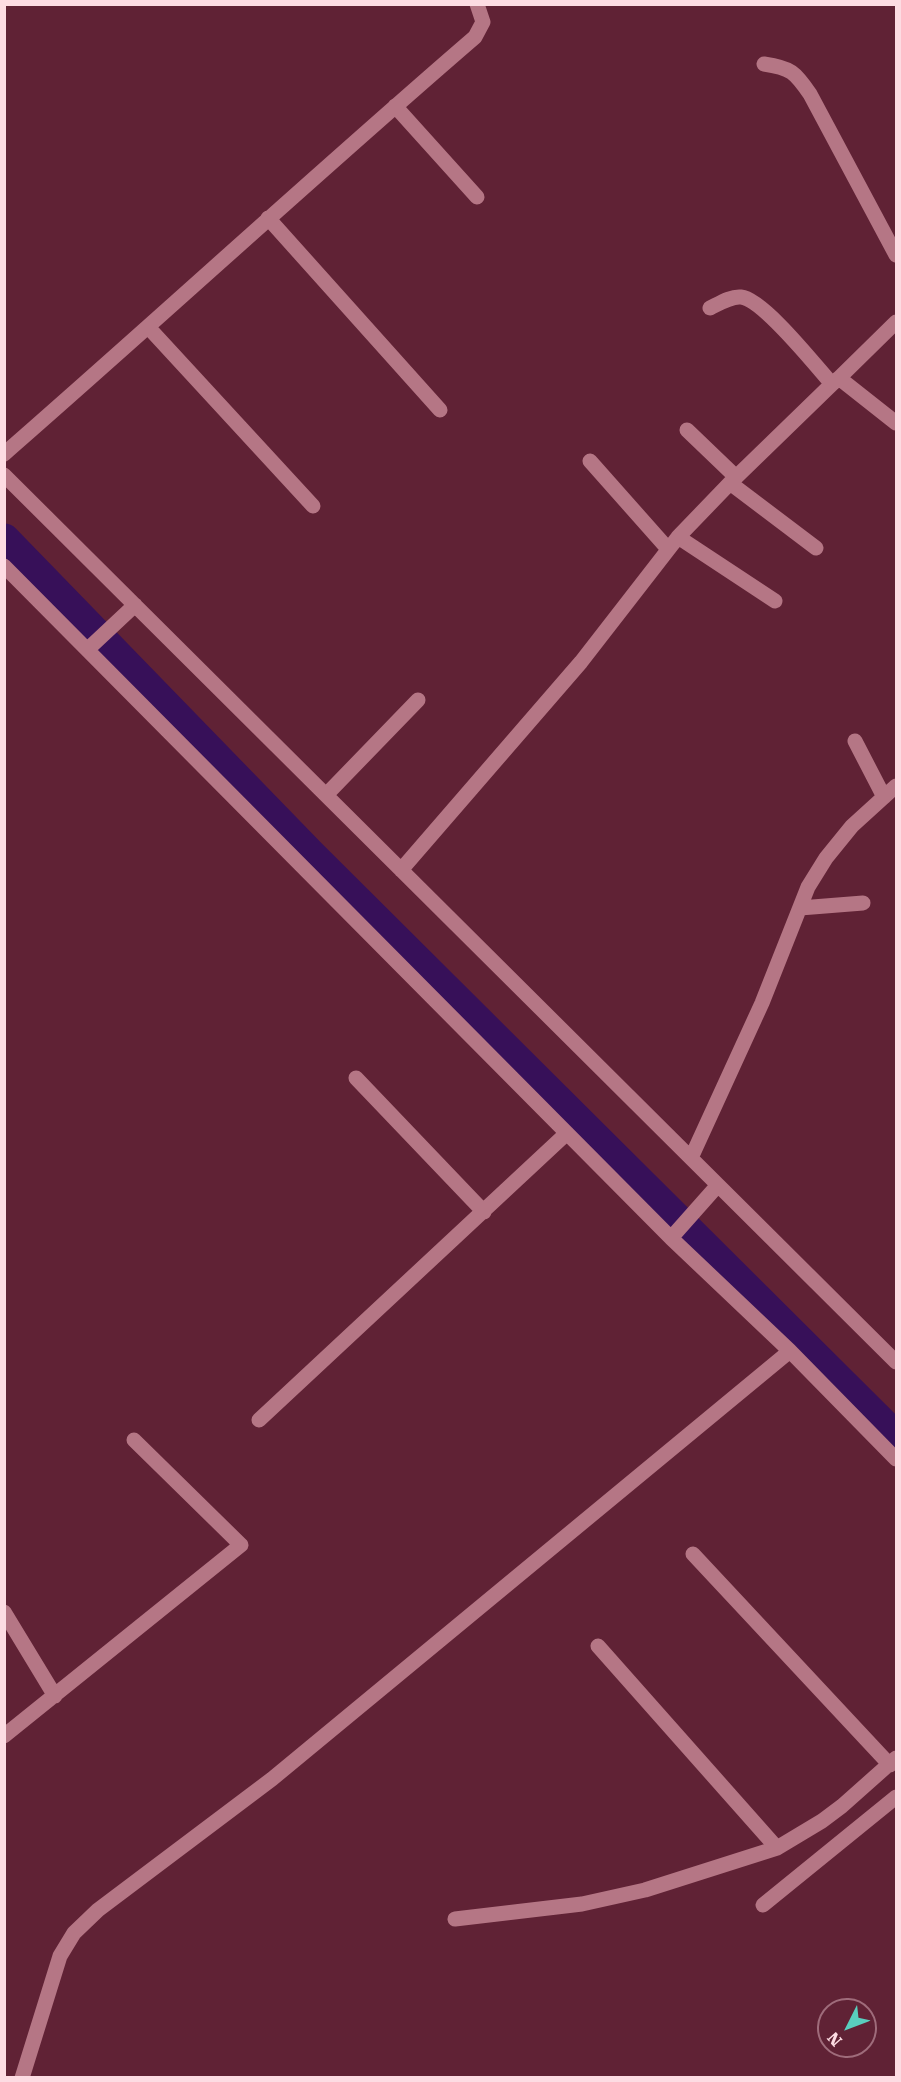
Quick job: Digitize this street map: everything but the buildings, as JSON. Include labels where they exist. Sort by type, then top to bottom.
[{"type":"street","points":[[4,454],[475,37],[483,22],[477,4]]},
{"type":"street","points":[[764,64],[786,68],[796,75],[810,94],[897,255]]},
{"type":"street","points":[[395,106],[477,197]]},
{"type":"street","points":[[268,218],[440,410]]},
{"type":"street","points":[[710,308],[728,299],[740,297],[752,300],[835,381],[897,423]]},
{"type":"street","points":[[401,870],[581,662],[673,543],[733,480],[897,322]]},
{"type":"street","points":[[149,328],[313,506]]},
{"type":"street","points":[[687,430],[733,480],[816,548]]},
{"type":"street","points":[[590,461],[673,543],[776,601]]},
{"type":"street","points":[[4,475],[897,1362]]},
{"type":"street","points":[[4,566],[90,647],[567,1133],[675,1233],[897,1459]]},
{"type":"street","points":[[90,647],[135,605]]},
{"type":"street","points":[[326,795],[418,700]]},
{"type":"street","points":[[855,741],[884,796]]},
{"type":"street","points":[[691,1158],[762,1003],[808,887],[826,858],[852,826],[897,786]]},
{"type":"street","points":[[800,908],[863,903]]},
{"type":"street","points":[[356,1078],[484,1212]]},
{"type":"street","points":[[259,1420],[567,1133]]},
{"type":"street","points":[[675,1233],[718,1185]]},
{"type":"street","points":[[22,2078],[60,1956],[74,1933],[98,1910],[272,1779],[790,1351]]},
{"type":"street","points":[[4,1736],[241,1545],[134,1440]]},
{"type":"street","points":[[456,1919],[582,1904],[645,1890],[777,1848],[822,1821],[893,1762],[693,1554]]},
{"type":"street","points":[[4,1612],[55,1696]]},
{"type":"street","points":[[598,1646],[777,1848]]},
{"type":"street","points":[[763,1905],[897,1797]]},
{"type":"waterway","points":[[4,540],[310,855],[896,1438]]}]
